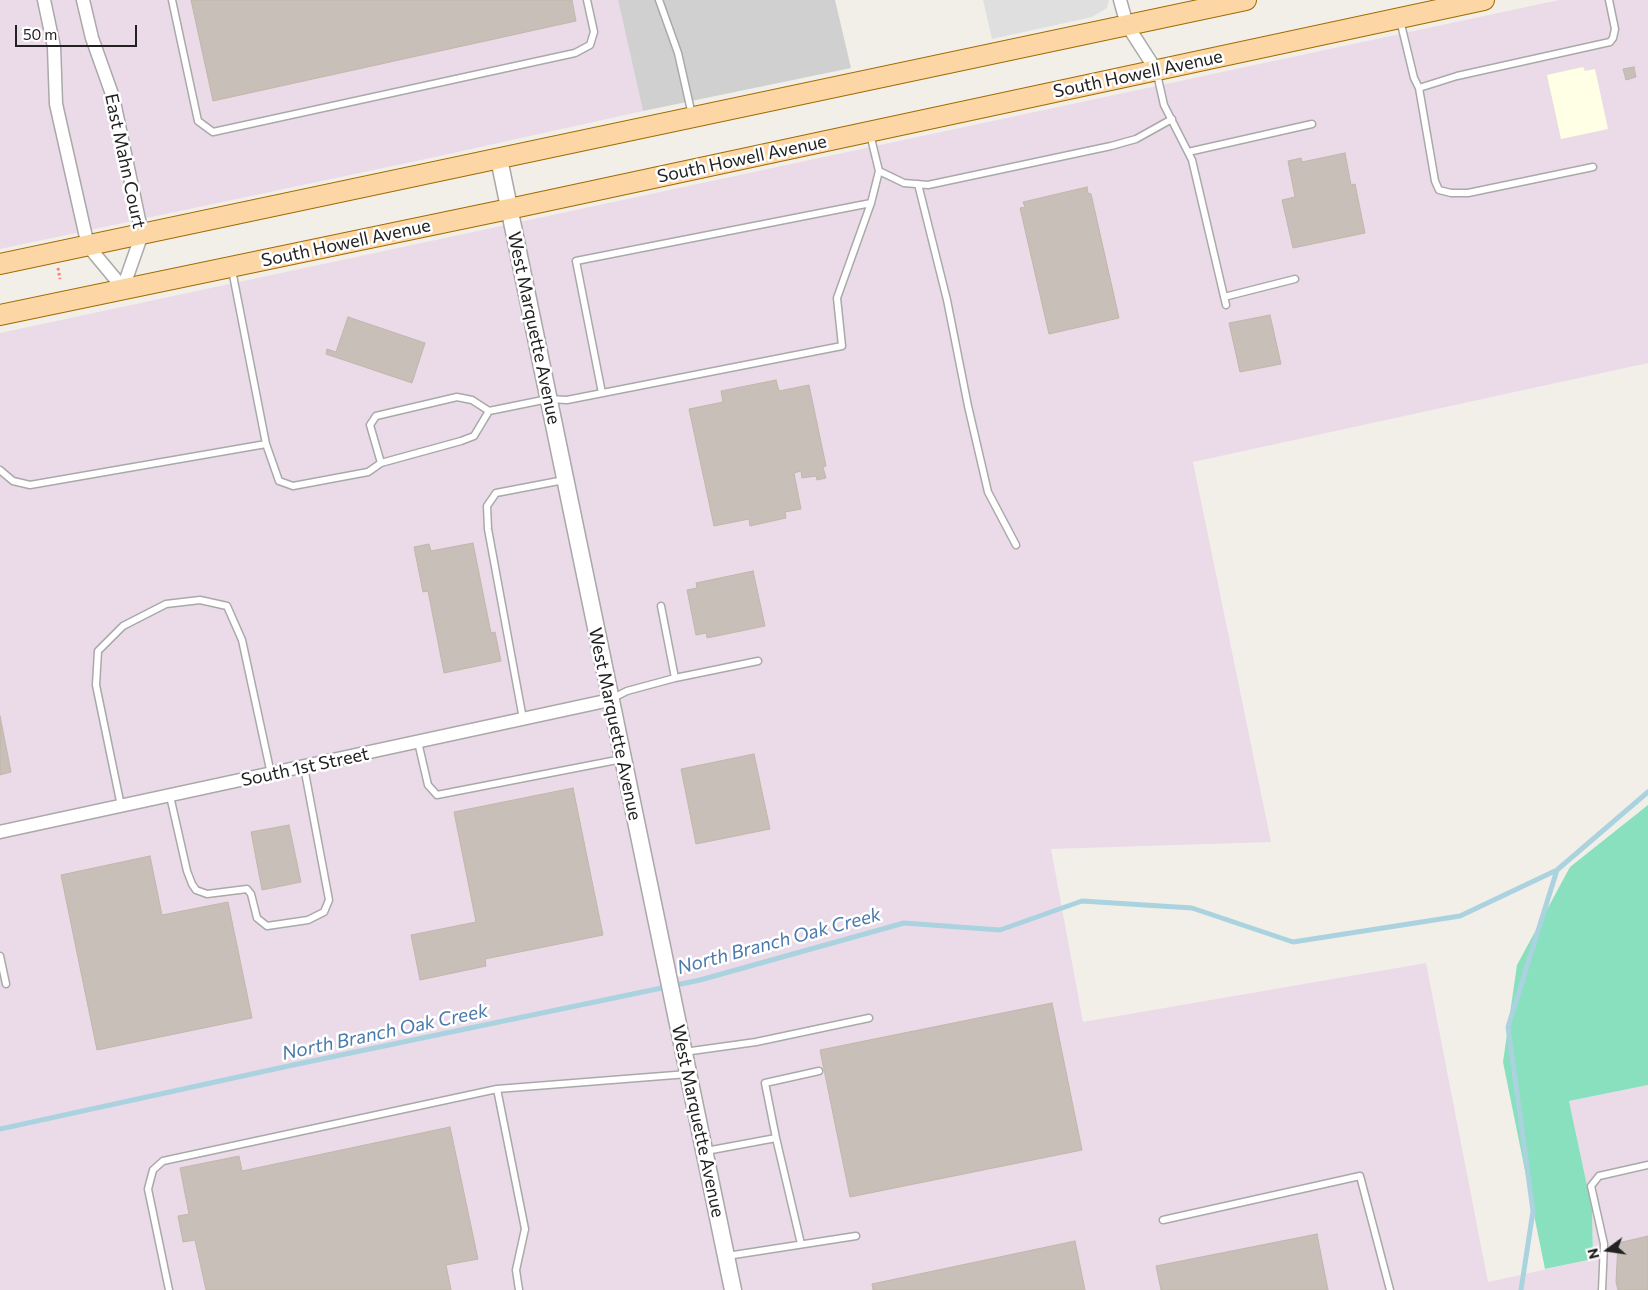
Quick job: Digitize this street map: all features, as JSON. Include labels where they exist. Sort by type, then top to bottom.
[{"type":"main road","points":[[0,264],[1246,0]]},
{"type":"main road","name":"South Howell Avenue","points":[[0,315],[509,209],[1484,0]]},
{"type":"street","points":[[44,0],[54,47],[56,104],[88,246],[123,288]]},
{"type":"street","name":"East Mahn Court","points":[[83,0],[92,38],[113,97],[142,234],[123,288]]},
{"type":"street","points":[[1120,0],[1127,25],[1156,70]]},
{"type":"street","name":"West Marquette Avenue","points":[[499,158],[733,1290]]},
{"type":"street","name":"South 1st Street","points":[[0,832],[610,700]]},
{"type":"lane","points":[[172,0],[198,121],[213,132],[575,53],[590,45],[594,32],[587,0]]},
{"type":"lane","points":[[659,0],[678,53],[692,117]]},
{"type":"lane","points":[[1418,88],[1457,76],[1610,42],[1615,29],[1609,0]]},
{"type":"lane","points":[[1400,18],[1418,88],[1435,181],[1439,190],[1451,194],[1468,193],[1593,167]]},
{"type":"lane","points":[[1156,70],[1164,105],[1192,160],[1226,305]]},
{"type":"lane","points":[[879,171],[904,183],[928,184],[1111,146],[1136,139],[1172,119]]},
{"type":"lane","points":[[1188,152],[1312,124]]},
{"type":"lane","points":[[381,463],[370,425],[376,416],[457,396],[472,400],[489,411],[548,399],[567,400],[842,346],[837,298],[871,202],[879,171],[870,131]]},
{"type":"lane","points":[[918,184],[948,300],[968,406],[988,492],[1016,545]]},
{"type":"lane","points":[[602,393],[576,261],[871,202]]},
{"type":"lane","points":[[231,266],[266,444],[279,481],[293,486],[368,472],[381,463],[474,436],[489,411]]},
{"type":"lane","points":[[1224,297],[1295,279]]},
{"type":"lane","points":[[0,470],[13,481],[30,485],[266,444]]},
{"type":"lane","points":[[524,719],[488,529],[487,506],[496,493],[565,480]]},
{"type":"lane","points":[[121,806],[96,685],[98,651],[123,626],[166,604],[200,600],[227,606],[242,640],[271,774]]},
{"type":"lane","points":[[661,606],[675,678]]},
{"type":"lane","points":[[610,700],[627,691],[675,678],[758,661]]},
{"type":"lane","points":[[418,742],[428,785],[436,795],[622,759]]},
{"type":"lane","points":[[170,796],[190,879],[196,890],[207,894],[247,889],[251,894],[260,922],[267,926],[308,920],[324,912],[329,900],[304,767]]},
{"type":"lane","points":[[0,956],[6,984]]},
{"type":"lane","points":[[683,1052],[756,1042],[869,1018]]},
{"type":"lane","points":[[801,1244],[765,1083],[819,1071]]},
{"type":"lane","points":[[169,1290],[148,1189],[153,1170],[163,1160],[497,1090],[688,1074]]},
{"type":"lane","points":[[497,1090],[525,1229],[516,1270],[519,1290]]},
{"type":"lane","points":[[704,1152],[776,1138]]},
{"type":"lane","points":[[1602,1290],[1604,1244],[1591,1186],[1599,1176],[1648,1165]]},
{"type":"lane","points":[[1163,1220],[1360,1176],[1390,1290]]},
{"type":"lane","points":[[726,1256],[856,1236]]},
{"type":"path","points":[[58,268],[60,279]]},
{"type":"shaded area","points":[[0,0],[618,0],[643,111],[0,249]]},
{"type":"shaded area","points":[[618,0],[835,0],[851,68],[643,111]]},
{"type":"shaded area","points":[[983,0],[1109,0],[1107,8],[1092,17],[992,39]]},
{"type":"shaded area","points":[[1559,0],[1648,0],[1648,363],[1193,462],[1271,842],[1051,849],[1083,1022],[1426,963],[1488,1282],[1593,1259],[1592,1209],[1569,1101],[1648,1085],[1648,1290],[0,1290],[0,333]]},
{"type":"shaded area","points":[[1583,67],[1585,71],[1595,69],[1608,129],[1561,139],[1547,75]]},
{"type":"green space","points":[[1648,805],[1648,1085],[1569,1101],[1592,1209],[1593,1259],[1545,1269],[1503,1062],[1517,965],[1570,867]]},
{"type":"building","points":[[191,0],[572,0],[576,21],[213,101]]},
{"type":"building","points":[[1634,67],[1636,77],[1626,80],[1623,69]]},
{"type":"building","points":[[1345,153],[1351,185],[1355,184],[1365,233],[1293,248],[1282,200],[1295,197],[1288,161],[1301,158],[1302,162]]},
{"type":"building","points":[[1087,187],[1088,193],[1091,194],[1119,318],[1049,334],[1020,208],[1025,207],[1023,202]]},
{"type":"building","points":[[1270,315],[1281,364],[1240,372],[1229,323]]},
{"type":"building","points":[[348,317],[425,343],[412,383],[326,354],[327,349],[336,352]]},
{"type":"building","points":[[776,380],[779,391],[809,385],[826,466],[823,467],[826,478],[817,480],[816,476],[802,478],[801,471],[794,473],[801,509],[785,512],[786,518],[750,526],[749,519],[714,526],[689,409],[723,402],[721,391]]},
{"type":"building","points":[[473,543],[491,633],[495,632],[501,661],[444,673],[428,591],[423,592],[414,547],[429,544],[431,551]]},
{"type":"building","points":[[753,571],[765,626],[707,638],[706,633],[696,635],[687,590],[697,588],[696,583]]},
{"type":"building","points":[[0,716],[11,772],[0,775]]},
{"type":"building","points":[[754,754],[770,829],[696,844],[681,769]]},
{"type":"building","points":[[573,788],[603,935],[485,959],[486,966],[420,980],[411,935],[476,922],[454,812]]},
{"type":"building","points":[[289,825],[301,882],[262,890],[251,832]]},
{"type":"building","points":[[150,856],[162,915],[228,902],[252,1018],[97,1050],[61,875]]},
{"type":"building","points":[[1052,1003],[1082,1150],[850,1197],[820,1050]]},
{"type":"building","points":[[450,1127],[478,1259],[446,1265],[451,1290],[206,1290],[195,1240],[183,1242],[178,1216],[189,1214],[180,1168],[239,1156],[242,1171]]},
{"type":"building","points":[[1317,1234],[1328,1290],[1161,1290],[1156,1266]]},
{"type":"building","points":[[1648,1236],[1648,1290],[1618,1290],[1616,1282],[1618,1243]]},
{"type":"building","points":[[1075,1241],[1085,1290],[873,1290],[872,1284]]},
{"type":"waterway","name":"North Branch Oak Creek","points":[[0,1129],[293,1065],[700,980],[904,923],[1000,930],[1082,901],[1192,908],[1293,942],[1460,916],[1557,870],[1648,792]]},
{"type":"waterway","name":"North Branch Oak Creek","points":[[1521,1290],[1533,1211],[1508,1027],[1557,870]]}]
